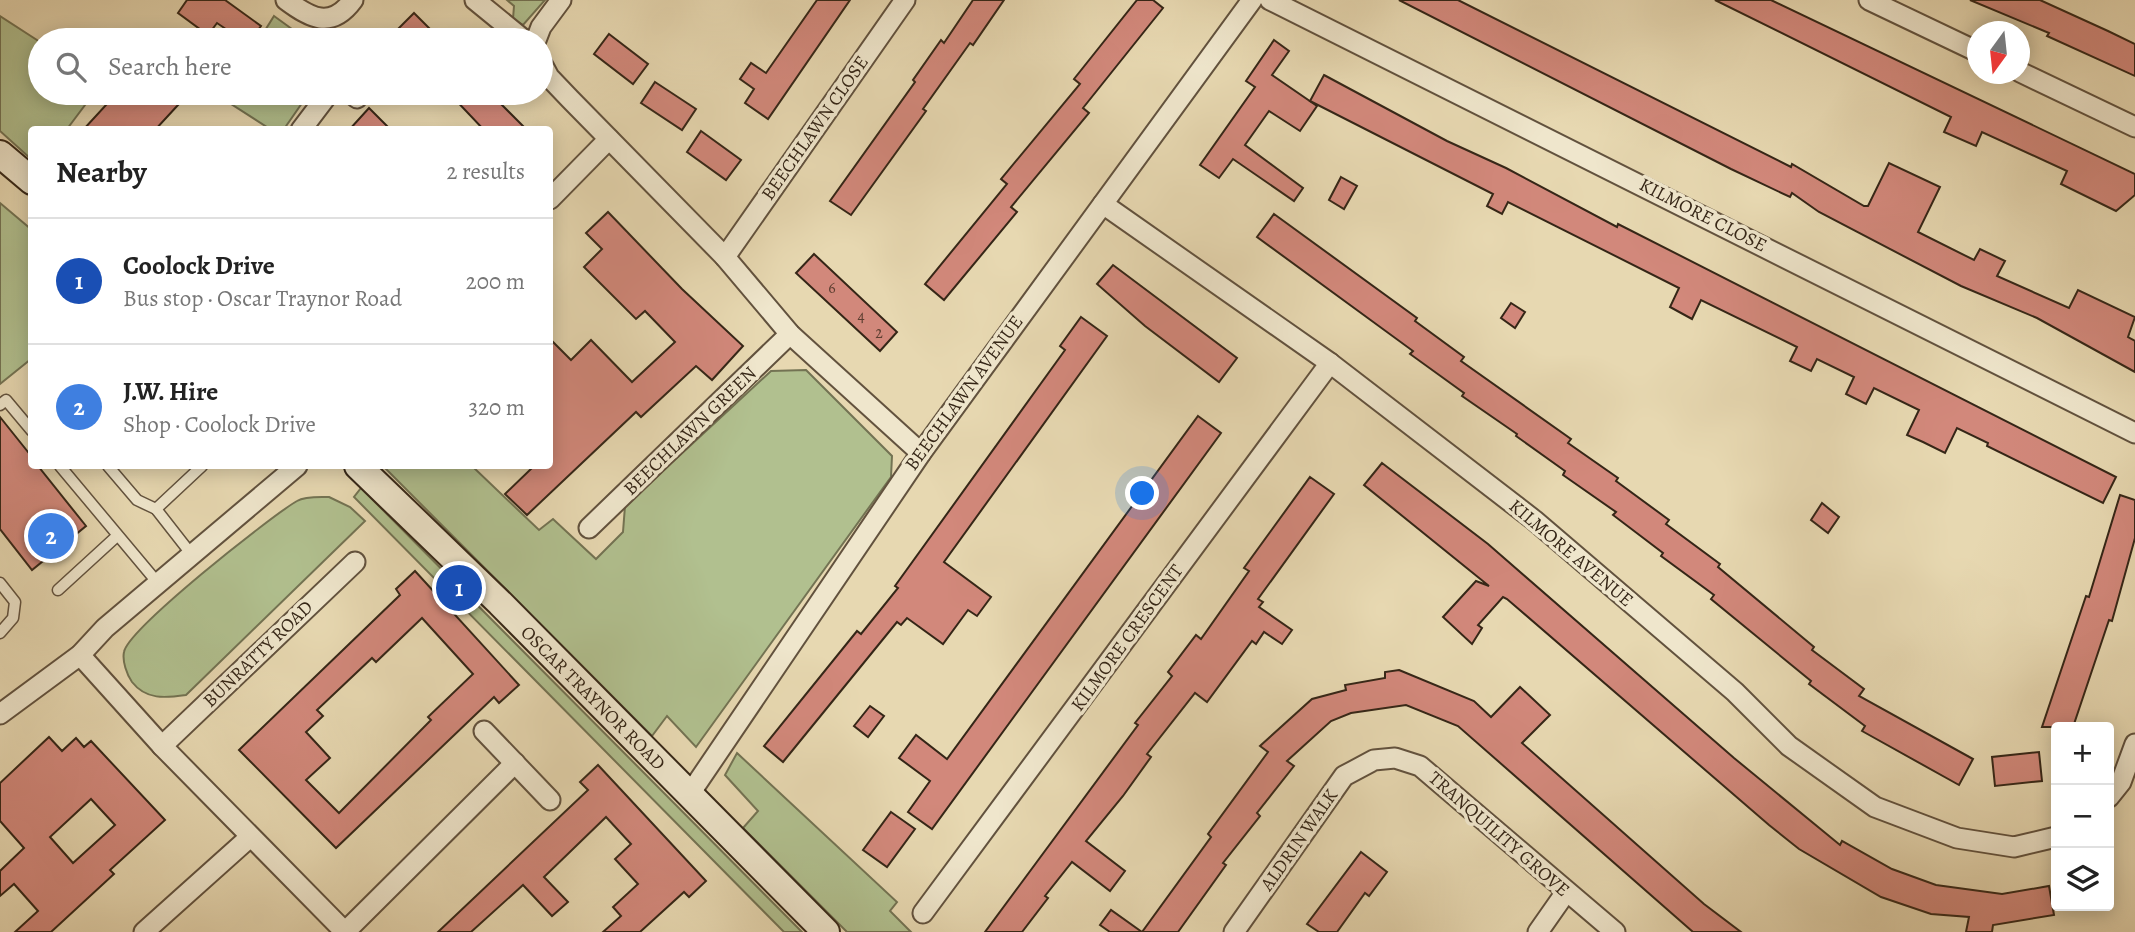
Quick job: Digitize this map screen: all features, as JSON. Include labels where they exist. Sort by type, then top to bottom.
[{"type":"main road","points":[[0,154],[28,178]]},
{"type":"main road","name":"OSCAR TRAYNOR ROAD","points":[[361,469],[826,932]]},
{"type":"street","points":[[286,0],[308,16],[326,19],[345,11],[353,0]]},
{"type":"street","points":[[475,0],[509,28]]},
{"type":"street","points":[[541,28],[561,0]]},
{"type":"street","name":"BEECHLAWN CLOSE","points":[[725,257],[905,0]]},
{"type":"street","name":"BEECHLAWN AVENUE","points":[[689,795],[921,453],[1252,0]]},
{"type":"street","name":"KILMORE CLOSE","points":[[1270,0],[2135,433]]},
{"type":"street","points":[[1869,0],[1967,47]]},
{"type":"street","points":[[2030,77],[2135,127]]},
{"type":"street","points":[[553,81],[725,257],[790,334],[921,453]]},
{"type":"street","points":[[304,126],[320,105]]},
{"type":"street","points":[[553,196],[609,139]]},
{"type":"street","name":"KILMORE AVENUE","points":[[1103,204],[1330,363],[1534,520],[1735,692],[1789,746],[1875,807],[1968,840],[2014,847],[2051,838]]},
{"type":"street","name":"BEECHLAWN GREEN","points":[[589,528],[790,334]]},
{"type":"street","name":"KILMORE CRESCENT","points":[[923,913],[1330,363]]},
{"type":"street","points":[[0,714],[79,655],[157,582],[293,469]]},
{"type":"street","name":"BUNRATTY ROAD","points":[[162,746],[355,562]]},
{"type":"street","points":[[79,655],[162,746],[345,932],[515,763]]},
{"type":"street","points":[[484,731],[550,800]]},
{"type":"street","points":[[2114,791],[2121,782],[2135,744]]},
{"type":"street","name":"TRANQUILITY GROVE","points":[[1374,760],[1395,758],[1420,766],[1615,932]]},
{"type":"street","name":"ALDRIN WALK","points":[[1234,932],[1344,776],[1374,760]]},
{"type":"street","points":[[144,932],[250,837]]},
{"type":"street","points":[[1538,932],[1566,892]]},
{"type":"lane","points":[[0,405],[6,400],[28,426]]},
{"type":"lane","points":[[62,469],[157,582]]},
{"type":"lane","points":[[111,469],[137,500],[156,509],[192,555]]},
{"type":"lane","points":[[156,509],[199,469]]},
{"type":"lane","points":[[58,590],[117,536]]},
{"type":"lane","points":[[0,583],[15,602],[13,618],[0,633]]},
{"type":"green space","points":[[507,0],[545,0],[523,25],[513,19],[514,6]]},
{"type":"green space","points":[[0,16],[28,34],[28,105],[85,105],[69,126],[28,126],[28,156],[0,131]]},
{"type":"green space","points":[[274,16],[290,28],[266,28]]},
{"type":"green space","points":[[233,105],[301,105],[286,126],[265,126]]},
{"type":"green space","points":[[0,203],[28,227],[28,361],[0,384]]},
{"type":"green space","points":[[806,370],[892,456],[891,477],[696,747],[667,716],[652,736],[386,469],[475,469],[539,530],[553,519],[596,559],[623,532],[625,506],[771,371]]},
{"type":"green space","points":[[361,488],[802,932],[784,932],[354,497]]},
{"type":"green space","points":[[329,497],[350,507],[365,521],[186,695],[156,696],[137,688],[127,672],[124,652],[149,621],[202,573],[282,511],[304,498]]},
{"type":"green space","points":[[737,753],[897,902],[890,911],[911,932],[847,932],[743,828],[758,811],[725,775]]},
{"type":"building","points":[[187,0],[225,0],[261,26],[224,28],[217,23],[213,28],[198,28],[178,13]]},
{"type":"building","points":[[817,0],[850,0],[768,119],[745,103],[754,89],[740,79],[751,63],[766,73]]},
{"type":"building","points":[[973,0],[1004,0],[923,109],[926,111],[851,215],[830,201],[915,82],[913,80],[941,40],[944,43]]},
{"type":"building","points":[[1137,0],[1153,0],[1163,8],[1083,108],[1089,113],[1011,207],[1017,212],[944,300],[925,284],[1007,184],[1001,179],[1080,84],[1074,79]]},
{"type":"building","points":[[1399,0],[1458,0],[1791,167],[1792,164],[1864,206],[1868,206],[1889,163],[1940,187],[1918,232],[1974,260],[1980,249],[2005,261],[1997,276],[2069,308],[2078,290],[2135,317],[2128,337],[2135,341],[2135,372],[2037,318],[1961,286],[1819,212],[1792,193],[1790,197],[1731,169]]},
{"type":"building","points":[[1715,0],[1771,0],[2135,174],[2135,195],[2116,211],[2061,184],[2067,171],[1982,132],[1976,146],[1944,132],[1951,117]]},
{"type":"building","points":[[1970,0],[2040,0],[2108,31],[2135,44],[2135,76],[2047,36],[2049,33],[2030,25],[2030,21],[2020,21]]},
{"type":"building","points":[[414,13],[429,28],[399,28]]},
{"type":"building","points":[[609,34],[648,64],[633,84],[594,54]]},
{"type":"building","points":[[1274,40],[1289,51],[1272,75],[1317,106],[1300,131],[1269,111],[1245,145],[1303,188],[1294,201],[1233,159],[1219,178],[1200,165],[1255,87],[1246,81]]},
{"type":"building","points":[[1324,75],[1447,141],[1506,168],[1617,227],[1618,224],[2116,477],[2103,503],[1987,446],[1988,443],[1957,428],[1945,453],[1907,435],[1919,410],[1874,388],[1866,404],[1846,394],[1854,377],[1817,359],[1811,371],[1790,361],[1797,347],[1701,300],[1692,319],[1670,307],[1679,288],[1508,202],[1502,214],[1487,206],[1493,194],[1310,101]]},
{"type":"building","points":[[655,82],[696,109],[682,130],[641,103]]},
{"type":"building","points":[[106,105],[178,105],[159,126],[87,126]]},
{"type":"building","points":[[460,105],[502,105],[523,126],[480,126]]},
{"type":"building","points":[[369,108],[387,126],[353,126]]},
{"type":"building","points":[[701,131],[741,160],[726,180],[687,152]]},
{"type":"building","points":[[1341,177],[1357,186],[1344,209],[1329,200]]},
{"type":"building","points":[[608,212],[682,289],[743,346],[712,380],[696,366],[641,417],[636,412],[527,515],[505,494],[531,469],[553,469],[553,342],[571,360],[591,340],[632,382],[675,342],[645,311],[636,319],[584,267],[602,249],[586,233]]},
{"type":"building","points":[[1274,214],[1417,318],[1415,321],[1464,357],[1461,361],[1571,439],[1568,443],[1618,478],[1616,481],[1669,520],[1666,524],[1720,564],[1718,567],[1814,647],[1812,650],[1864,689],[1859,696],[1973,759],[1959,785],[1862,731],[1865,726],[1809,684],[1811,681],[1711,599],[1714,595],[1661,556],[1663,553],[1613,515],[1616,512],[1563,475],[1565,471],[1516,436],[1517,434],[1462,396],[1464,393],[1410,354],[1413,351],[1257,237]]},
{"type":"building","points":[[814,254],[897,332],[880,351],[796,273]]},
{"type":"building","points":[[1113,265],[1237,358],[1219,382],[1145,326],[1097,284]]},
{"type":"building","points":[[1511,303],[1525,312],[1515,328],[1501,318]]},
{"type":"building","points":[[1081,317],[1107,336],[944,562],[991,597],[977,616],[968,610],[943,644],[907,618],[901,625],[897,622],[783,762],[764,746],[857,631],[861,634],[898,588],[895,586],[1065,350],[1060,346]]},
{"type":"building","points":[[1198,416],[1221,433],[932,829],[908,812],[930,781],[899,758],[916,735],[947,759]]},
{"type":"building","points":[[0,417],[28,452],[28,469],[40,469],[86,526],[32,570],[0,529]]},
{"type":"building","points":[[1382,463],[1488,544],[1734,758],[1840,845],[1842,841],[1892,869],[1936,885],[2002,894],[2049,886],[2051,911],[2054,915],[1993,925],[1992,932],[1966,932],[1969,917],[1931,914],[1881,897],[1799,849],[1507,599],[1503,597],[1478,625],[1482,628],[1472,644],[1443,617],[1476,581],[1489,586],[1364,485]]},
{"type":"building","points":[[1310,477],[1334,494],[1258,599],[1263,602],[1259,607],[1292,630],[1282,644],[1264,632],[1256,644],[1252,641],[1207,702],[1195,693],[1147,754],[1151,757],[1123,796],[1086,841],[1125,871],[1110,891],[1072,862],[1045,896],[1048,898],[1022,932],[985,932],[1138,725],[1135,723],[1172,676],[1168,672],[1196,635],[1201,639],[1249,571],[1244,568]]},
{"type":"building","points":[[2120,495],[2135,500],[2135,538],[2112,621],[2109,620],[2075,722],[2051,722],[2051,727],[2042,727],[2086,596],[2089,597]]},
{"type":"building","points":[[1822,503],[1839,517],[1828,533],[1811,520]]},
{"type":"building","points":[[415,571],[519,685],[499,703],[494,697],[336,848],[239,750],[400,595],[396,589]],"holes":[[[422,618],[473,674],[428,717],[431,720],[339,813],[306,780],[330,758],[306,732],[323,716],[317,710],[372,658],[376,662]]]},
{"type":"building","points":[[1399,670],[1474,701],[1491,717],[1520,687],[1550,715],[1522,743],[1704,904],[1741,932],[1693,932],[1458,726],[1406,705],[1351,713],[1331,721],[1287,761],[1294,766],[1257,813],[1260,816],[1223,863],[1226,865],[1178,932],[1142,932],[1211,837],[1208,834],[1268,752],[1260,746],[1312,699],[1346,690],[1345,685],[1385,678],[1385,672]]},
{"type":"building","points":[[870,706],[884,716],[868,737],[854,726]]},
{"type":"building","points":[[49,737],[62,751],[76,738],[84,747],[91,741],[165,820],[110,870],[114,874],[51,932],[15,932],[38,911],[14,884],[0,896],[0,871],[24,848],[0,821],[0,783]],"holes":[[[91,799],[115,825],[73,863],[50,837]]]},
{"type":"building","points":[[2039,752],[2042,781],[1995,786],[1992,757]]},
{"type":"building","points":[[598,765],[706,881],[689,897],[684,892],[640,932],[603,932],[621,916],[613,907],[638,884],[615,859],[631,844],[606,817],[544,877],[568,902],[552,916],[523,885],[471,932],[438,932],[588,790],[580,782]]},
{"type":"building","points":[[891,812],[915,829],[887,867],[863,850]]},
{"type":"building","points":[[1361,852],[1387,872],[1369,896],[1365,893],[1337,932],[1319,932],[1307,924]]},
{"type":"building","points":[[1111,910],[1142,932],[1110,932],[1100,925]]},
{"type":"place","name":"J.W. Hire","points":[[51,536]]},
{"type":"place","name":"Coolock Drive","points":[[459,588]]}]
